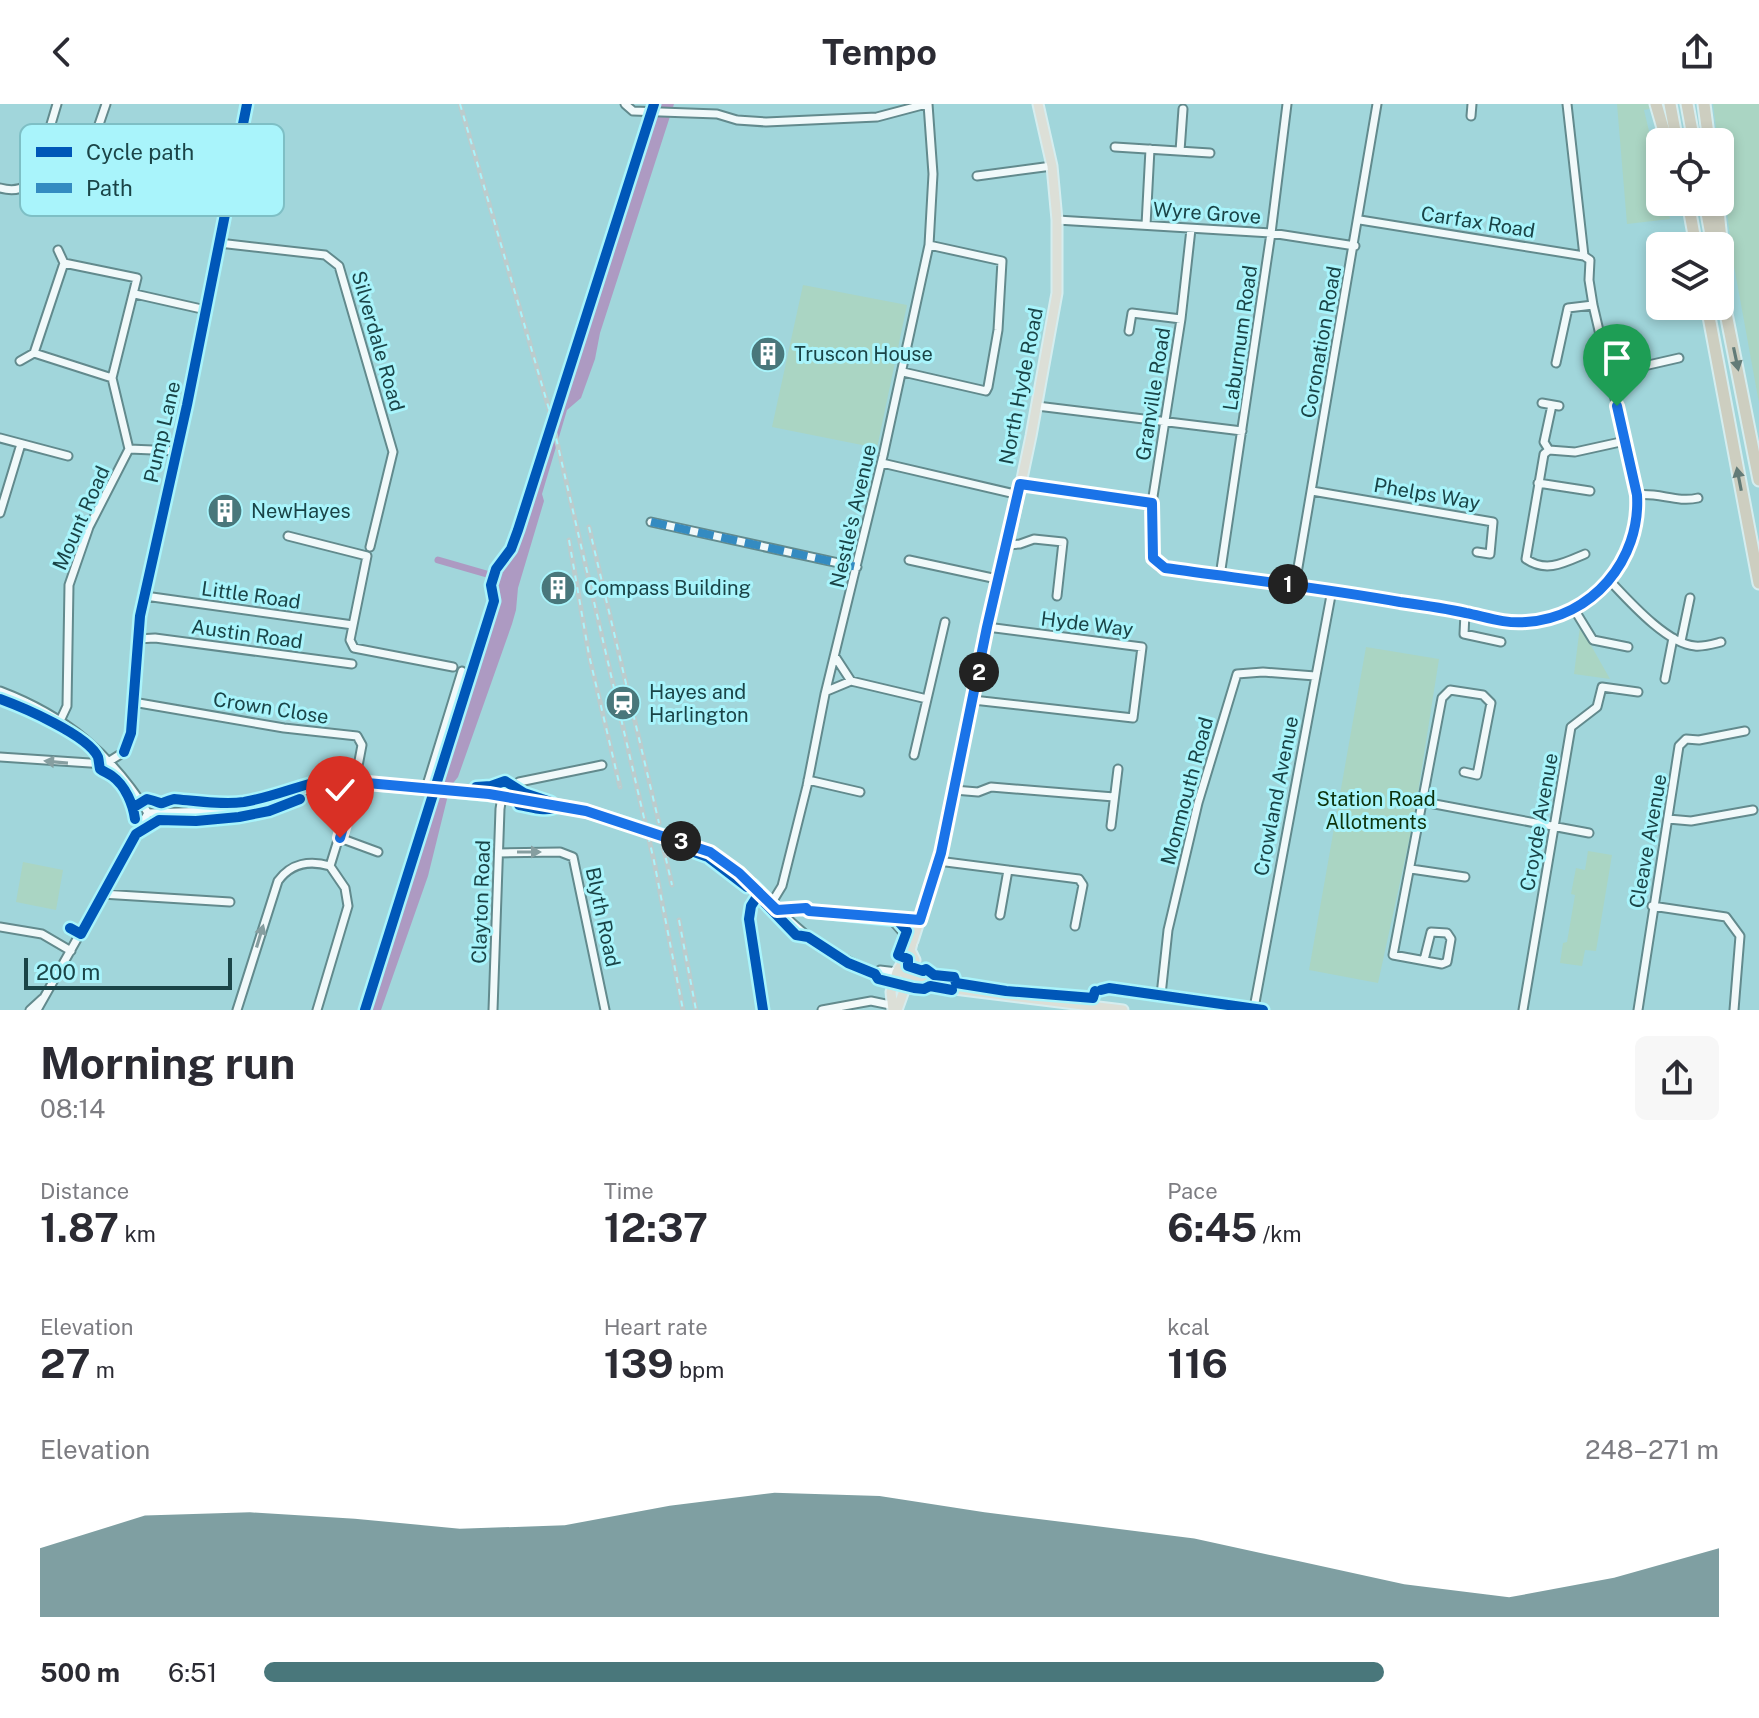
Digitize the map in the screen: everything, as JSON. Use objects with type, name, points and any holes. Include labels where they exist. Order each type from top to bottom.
[{"type":"highway","points":[[1656,104],[1663,128]]},
{"type":"highway","points":[[1670,104],[1674,128]]},
{"type":"highway","points":[[1687,104],[1691,128]]},
{"type":"highway","points":[[1704,104],[1707,128]]},
{"type":"highway","points":[[1710,320],[1759,583]]},
{"type":"highway","points":[[1727,320],[1759,480]]},
{"type":"main road","name":"North Hyde Road","points":[[895,1008],[897,972],[911,947],[938,861],[997,579],[1020,490],[1057,293],[1057,220],[1052,166],[1041,105]]},
{"type":"main road","name":"North Hyde Road","points":[[895,1008],[906,987],[915,958],[911,947]]},
{"type":"main road","points":[[897,972],[923,980],[930,986],[1120,1010]]},
{"type":"main road","points":[[894,983],[924,989],[930,986]]},
{"type":"street","points":[[51,124],[57,104]]},
{"type":"street","points":[[99,124],[106,104]]},
{"type":"street","name":"Pump Lane","points":[[243,124],[247,104]]},
{"type":"street","points":[[625,104],[633,111],[766,122],[877,117],[927,104]]},
{"type":"street","name":"Nestle's Avenue","points":[[771,904],[782,886],[808,780],[903,372],[929,245],[933,174],[927,104]]},
{"type":"street","name":"Laburnum Road","points":[[1220,576],[1287,104]]},
{"type":"street","name":"Coronation Road","points":[[1295,585],[1360,220],[1377,104]]},
{"type":"street","points":[[1471,116],[1472,104]]},
{"type":"street","points":[[1220,576],[1332,590],[1504,621],[1529,622],[1574,609],[1610,581],[1632,544],[1638,509],[1637,495],[1593,305],[1567,104]]},
{"type":"street","points":[[1180,151],[1183,109]]},
{"type":"street","points":[[921,129],[930,129]]},
{"type":"street","points":[[1115,147],[1210,153]]},
{"type":"street","points":[[1146,225],[1150,149]]},
{"type":"street","points":[[977,176],[1052,166]]},
{"type":"street","points":[[0,188],[20,189]]},
{"type":"street","name":"Pump Lane","points":[[112,762],[124,752],[130,740],[137,639],[224,216]]},
{"type":"street","name":"Wyre Grove","points":[[1057,220],[1271,233],[1355,246]]},
{"type":"street","name":"Carfax Road","points":[[1360,220],[1587,258]]},
{"type":"street","name":"Granville Road","points":[[1191,229],[1181,319],[1152,503],[1153,558],[1165,568],[1220,576]]},
{"type":"street","name":"Silverdale Road","points":[[219,243],[325,255],[339,266],[393,452],[370,547]]},
{"type":"street","points":[[903,372],[986,391],[988,387],[998,330],[1002,261],[929,245]]},
{"type":"street","points":[[20,361],[34,353],[64,263],[58,250]]},
{"type":"street","points":[[34,353],[112,378],[137,278],[64,263]]},
{"type":"street","points":[[135,294],[206,310]]},
{"type":"street","points":[[1129,331],[1133,303]]},
{"type":"street","points":[[1556,363],[1568,308],[1593,305]]},
{"type":"street","points":[[1132,313],[1181,319]]},
{"type":"street","points":[[1609,374],[1679,358]]},
{"type":"street","name":"Mount Road","points":[[60,721],[67,706],[69,585],[89,527],[129,449],[112,378]]},
{"type":"street","points":[[1542,403],[1556,406],[1544,442],[1549,450]]},
{"type":"street","points":[[1037,406],[1242,431]]},
{"type":"street","points":[[0,438],[68,456]]},
{"type":"street","points":[[1585,554],[1546,567],[1526,559],[1544,454],[1549,450],[1575,452],[1625,441]]},
{"type":"street","points":[[0,513],[21,444]]},
{"type":"street","points":[[129,449],[177,451]]},
{"type":"street","points":[[882,463],[1020,490],[1152,503]]},
{"type":"street","points":[[1538,483],[1590,491]]},
{"type":"street","name":"Phelps Way","points":[[1312,491],[1493,522],[1490,554],[1477,552]]},
{"type":"street","points":[[1637,495],[1651,493],[1684,501],[1698,498]]},
{"type":"street","points":[[651,522],[857,567]]},
{"type":"street","points":[[288,536],[368,557],[350,640],[354,648],[453,667]]},
{"type":"street","points":[[1008,545],[1034,539],[1063,542],[1057,596]]},
{"type":"street","points":[[909,560],[997,579]]},
{"type":"street","points":[[1610,581],[1635,607],[1677,640],[1694,646],[1721,642]]},
{"type":"street","name":"Crowland Avenue","points":[[1258,1009],[1332,590]]},
{"type":"street","name":"Little Road","points":[[145,596],[353,625]]},
{"type":"street","points":[[1665,679],[1690,598]]},
{"type":"street","points":[[1574,609],[1593,640],[1628,647]]},
{"type":"street","points":[[1465,613],[1464,634],[1501,642]]},
{"type":"street","points":[[914,755],[945,622]]},
{"type":"street","name":"Hyde Way","points":[[973,700],[1133,718],[1142,647],[987,627]]},
{"type":"street","name":"Austin Road","points":[[137,639],[155,638],[352,664]]},
{"type":"street","points":[[836,658],[851,681]]},
{"type":"street","points":[[430,789],[462,671]]},
{"type":"street","name":"Monmouth Road","points":[[1161,995],[1168,930],[1198,803],[1237,674],[1263,672],[1315,676]]},
{"type":"street","points":[[827,691],[851,681],[927,699]]},
{"type":"street","name":"Croyde Avenue","points":[[1523,1010],[1571,727],[1597,707],[1602,687],[1638,692]]},
{"type":"street","points":[[1424,960],[1431,932],[1447,933],[1451,939],[1447,962],[1442,964],[1393,955],[1442,698],[1450,690],[1483,695],[1491,703],[1477,775],[1464,772]]},
{"type":"street","points":[[0,691],[60,721],[86,739],[112,762],[148,813]]},
{"type":"street","name":"Crown Close","points":[[133,702],[357,736],[362,745],[356,782]]},
{"type":"street","name":"Cleave Avenue","points":[[1638,1010],[1652,906],[1682,742],[1745,731]]},
{"type":"street","points":[[0,757],[80,764],[112,762]]},
{"type":"street","points":[[502,796],[512,785],[602,765]]},
{"type":"street","points":[[1111,826],[1118,769]]},
{"type":"street","points":[[808,780],[860,792]]},
{"type":"street","points":[[527,781],[521,792],[527,800]]},
{"type":"street","points":[[330,866],[356,782]]},
{"type":"street","points":[[148,813],[241,810],[324,785],[356,782],[502,796],[591,813],[710,852],[731,866],[808,937],[848,963],[875,974],[878,979],[894,983]]},
{"type":"street","points":[[954,790],[978,792],[991,787],[1114,797]]},
{"type":"street","name":"Clayton Road","points":[[493,1010],[502,796]]},
{"type":"street","points":[[1424,802],[1589,833]]},
{"type":"street","points":[[1668,819],[1691,821],[1753,810]]},
{"type":"street","points":[[37,1010],[148,813]]},
{"type":"street","points":[[340,838],[378,852]]},
{"type":"street","name":"Blyth Road","points":[[499,853],[560,852],[573,857],[605,1010]]},
{"type":"street","points":[[938,861],[1082,881],[1075,926]]},
{"type":"street","points":[[237,1010],[278,881],[285,872],[301,864],[316,863],[330,866],[345,888],[348,906],[317,1010]]},
{"type":"street","points":[[1411,869],[1465,877]]},
{"type":"street","points":[[1000,915],[1008,870]]},
{"type":"street","points":[[760,892],[751,906],[749,919],[763,1010]]},
{"type":"street","points":[[102,894],[230,902]]},
{"type":"street","points":[[1652,906],[1726,917],[1740,936],[1734,1010]]},
{"type":"street","points":[[809,911],[920,920]]},
{"type":"street","points":[[892,920],[911,947]]},
{"type":"street","points":[[0,927],[42,934],[71,951]]},
{"type":"street","points":[[875,974],[880,970],[897,972]]},
{"type":"street","points":[[1101,990],[1258,1009]]},
{"type":"street","points":[[1120,1010],[1128,991]]},
{"type":"street","points":[[30,1010],[44,998]]},
{"type":"street","points":[[822,1010],[871,1001],[895,1008]]},
{"type":"green space","points":[[1617,104],[1669,104],[1644,110],[1648,128],[1646,216],[1669,216],[1670,219],[1627,224]]},
{"type":"green space","points":[[1713,104],[1759,104],[1759,403],[1734,266],[1734,232],[1730,232],[1727,216],[1734,216],[1734,128],[1716,128]]},
{"type":"green space","points":[[803,285],[907,305],[877,448],[772,427]]},
{"type":"green space","points":[[1580,626],[1610,679],[1574,674]]},
{"type":"green space","name":"Station Road Allotments","points":[[1366,647],[1439,659],[1414,818],[1378,983],[1309,970]]},
{"type":"green space","points":[[1588,851],[1612,855],[1596,951],[1585,950],[1582,966],[1560,963],[1575,895],[1571,894],[1576,868],[1585,870]]},
{"type":"green space","points":[[23,862],[63,870],[56,910],[16,902]]},
{"type":"shaded area","points":[[656,104],[674,104],[600,333],[595,359],[581,398],[567,410],[542,494],[544,501],[518,588],[512,624],[458,777],[450,787],[428,876],[381,1010],[368,1010],[498,597],[499,591],[494,584],[498,571],[506,566],[514,547]]},
{"type":"waterway","points":[[438,560],[504,579]]},
{"type":"railway","points":[[460,104],[551,416],[654,861],[683,1010]]},
{"type":"railway","points":[[589,527],[659,823]]},
{"type":"railway","points":[[569,540],[589,655],[620,787]]},
{"type":"railway","points":[[663,846],[672,885]]},
{"type":"railway","points":[[679,920],[696,1010]]},
{"type":"marked path","points":[[651,522],[857,567]]},
{"type":"cycle path","points":[[243,124],[247,104]]},
{"type":"cycle path","points":[[365,1010],[494,601],[491,585],[496,569],[511,549],[518,530],[654,104]]},
{"type":"cycle path","points":[[124,752],[131,733],[140,616],[225,216]]},
{"type":"cycle path","points":[[0,699],[54,723],[82,740],[98,757],[100,769],[117,780],[125,790],[135,819]]},
{"type":"cycle path","points":[[134,807],[147,799],[161,803],[174,799],[244,802],[322,780],[349,776],[356,782],[516,798],[519,805],[539,809],[558,806]]},
{"type":"cycle path","points":[[476,787],[505,781],[553,805],[586,811],[671,838]]},
{"type":"cycle path","points":[[136,834],[159,820],[239,817],[269,811],[300,799]]},
{"type":"cycle path","points":[[70,928],[81,934],[136,834]]},
{"type":"cycle path","points":[[671,838],[672,844],[708,857],[747,887],[753,885],[777,910],[806,908],[809,911],[897,920],[907,931],[898,955],[908,959],[908,966],[923,971],[926,969],[934,975],[954,977],[956,983],[1006,991],[1093,998],[1095,991]]},
{"type":"cycle path","points":[[760,892],[751,906],[749,919],[763,1010]]},
{"type":"cycle path","points":[[765,903],[796,935],[808,937],[848,963],[875,974],[878,979],[914,988],[930,986],[952,990]]},
{"type":"cycle path","points":[[1101,990],[1109,988],[1263,1010]]},
{"type":"place","name":"Truscon House","points":[[768,354]]},
{"type":"place","name":"NewHayes","points":[[225,511]]},
{"type":"place","name":"Compass Building","points":[[558,588]]},
{"type":"place","name":"Hayes and Harlington","points":[[623,703]]},
{"type":"route","points":[[340,838],[356,782],[489,794],[586,811],[698,847],[723,859],[777,910],[806,908],[809,911],[892,920],[920,920],[941,853],[997,579],[1008,545],[1020,484],[1152,503],[1153,558],[1160,567],[1332,590],[1496,620],[1529,622],[1574,609],[1589,600],[1610,581],[1632,544],[1638,509],[1637,495],[1617,406]]}]
